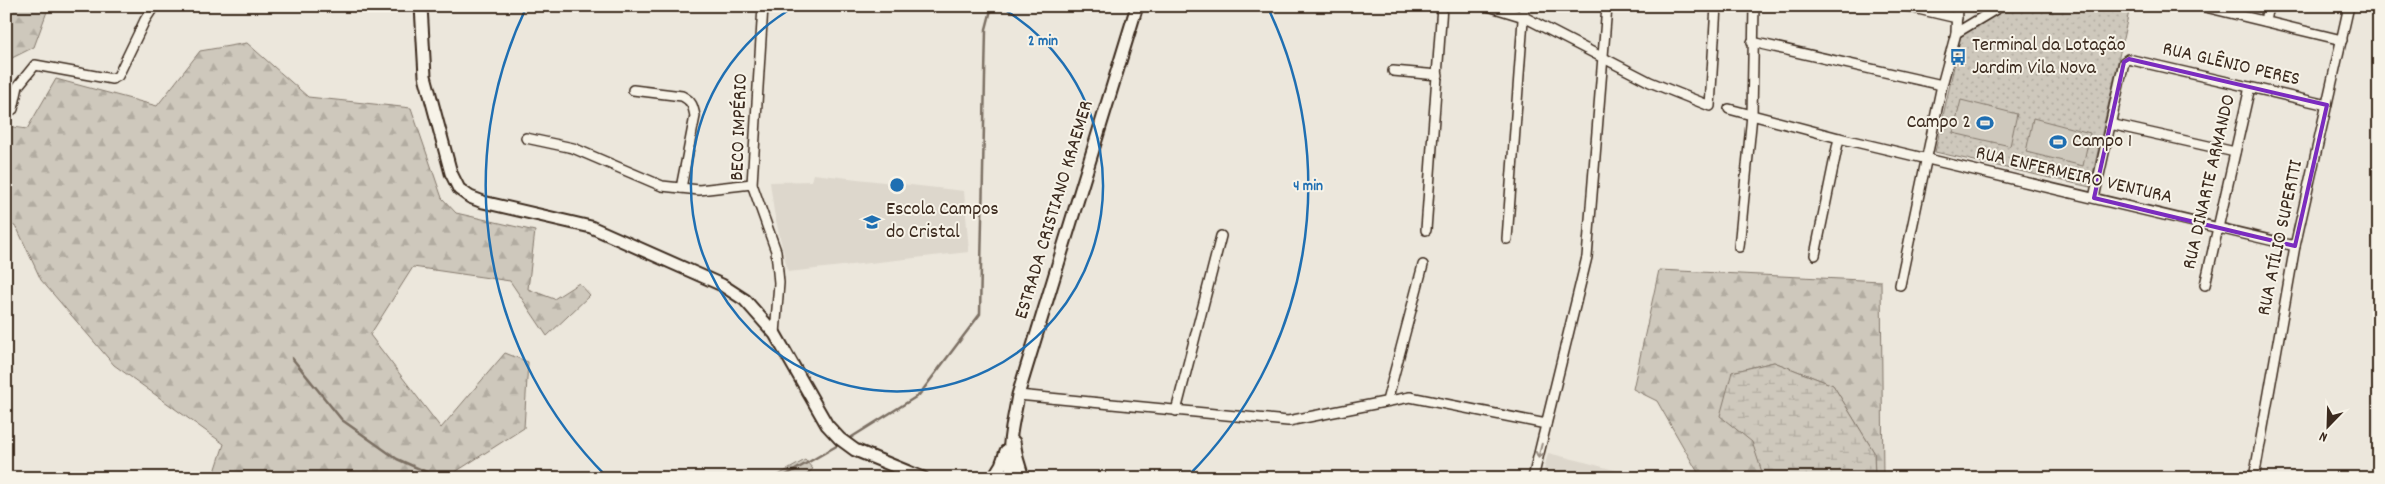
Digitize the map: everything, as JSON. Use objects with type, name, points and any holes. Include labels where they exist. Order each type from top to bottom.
[{"type":"main road","points":[[421,6],[420,22],[425,76],[451,173],[460,189],[470,197],[483,202],[591,227],[657,254],[722,285],[745,300],[775,334],[827,425],[840,439],[855,450],[924,478]]},
{"type":"main road","name":"ESTRADA CRISTIANO KRAEMER","points":[[1018,477],[1008,445],[1018,395],[1137,6]]},
{"type":"main road","name":"ESTRADA CRISTIANO KRAEMER","points":[[1013,425],[1018,477]]},
{"type":"main road","points":[[993,478],[1001,465],[1008,445]]},
{"type":"street","points":[[6,113],[13,109],[21,81],[35,65],[112,79],[118,76],[145,20],[154,6]]},
{"type":"street","name":"BECO IMPÉRIO","points":[[763,6],[752,184],[776,251],[779,284],[775,334]]},
{"type":"street","points":[[1426,230],[1442,6]]},
{"type":"street","points":[[1488,6],[1524,17],[1650,82],[1710,106],[1716,6]]},
{"type":"street","points":[[1507,239],[1524,6]]},
{"type":"street","points":[[1533,478],[1587,257],[1607,6]]},
{"type":"street","points":[[1739,247],[1752,115],[1754,6]]},
{"type":"street","points":[[1905,6],[1956,18]]},
{"type":"street","points":[[1900,285],[1942,85],[1956,33],[1957,6]]},
{"type":"street","points":[[1956,33],[2001,6]]},
{"type":"street","points":[[2201,6],[2342,40]]},
{"type":"street","points":[[2265,21],[2268,6]]},
{"type":"street","name":"RUA ATÍLIO SUPERTTI","points":[[2254,478],[2295,246],[2350,6]]},
{"type":"street","points":[[1752,42],[1942,85]]},
{"type":"street","name":"RUA GLÊNIO PERES","points":[[2110,124],[2126,60],[2327,105]]},
{"type":"street","points":[[1393,71],[1438,75]]},
{"type":"street","name":"RUA DINARTE ARMANDO","points":[[2205,285],[2250,87]]},
{"type":"street","points":[[632,90],[682,96],[693,104],[695,116],[681,188]]},
{"type":"street","name":"RUA ENFERMEIRO VENTURA","points":[[1729,109],[1839,138],[2295,246]]},
{"type":"street","points":[[2094,198],[2110,124],[2235,152]]},
{"type":"street","points":[[526,138],[573,148],[662,186],[699,190],[752,184]]},
{"type":"street","points":[[1815,255],[1839,138]]},
{"type":"street","points":[[1176,411],[1221,236]]},
{"type":"street","points":[[1386,402],[1423,265]]},
{"type":"street","points":[[1018,395],[1288,421],[1410,397],[1546,424]]},
{"type":"highlighted area","points":[[2129,59],[2327,105],[2295,246],[2094,198],[2124,62]]},
{"type":"shaded area","name":"Escola Campos do Cristal","points":[[813,174],[964,191],[969,252],[788,272],[774,212],[770,182],[811,181]]},
{"type":"shaded area","points":[[1548,453],[1577,460],[1644,478],[1542,478]]},
{"type":"green space","points":[[6,6],[49,6],[34,47],[6,61]]},
{"type":"green space","points":[[2009,6],[2130,7],[2090,187],[1935,152],[1961,35]]},
{"type":"green space","points":[[247,43],[308,97],[411,108],[442,198],[456,213],[535,231],[528,289],[554,299],[579,283],[590,295],[547,336],[510,281],[413,267],[370,335],[441,428],[505,353],[528,362],[524,428],[446,478],[213,478],[224,444],[114,365],[41,280],[17,228],[6,220],[6,126],[27,129],[56,79],[157,106],[200,51]]},
{"type":"green space","name":"Campo 2","points":[[1961,100],[2017,114],[2010,146],[1953,133]]},
{"type":"green space","name":"Campo 1","points":[[2033,118],[2090,133],[2083,166],[2026,152]]},
{"type":"green space","points":[[1659,270],[1881,281],[1883,478],[1875,478],[1874,452],[1833,385],[1774,362],[1732,372],[1764,478],[1701,478],[1657,401],[1633,389]]},
{"type":"green space","points":[[1774,362],[1833,385],[1874,452],[1875,478],[1764,478],[1752,442],[1720,416],[1732,372]]},
{"type":"green space","points":[[805,460],[813,469],[802,478],[773,478]]},
{"type":"waterway","points":[[847,440],[919,395],[980,314],[986,29],[992,6]]},
{"type":"waterway","points":[[292,358],[342,420],[397,459],[440,478]]},
{"type":"waterway","points":[[781,478],[840,444]]},
{"type":"place","name":"Terminal da Lotação Jardim Vila Nova","points":[[1958,57]]},
{"type":"place","name":"Campo 2","points":[[1985,123]]},
{"type":"place","name":"Campo 1","points":[[2058,142]]},
{"type":"place","name":"Escola Campos do Cristal","points":[[872,222]]}]
